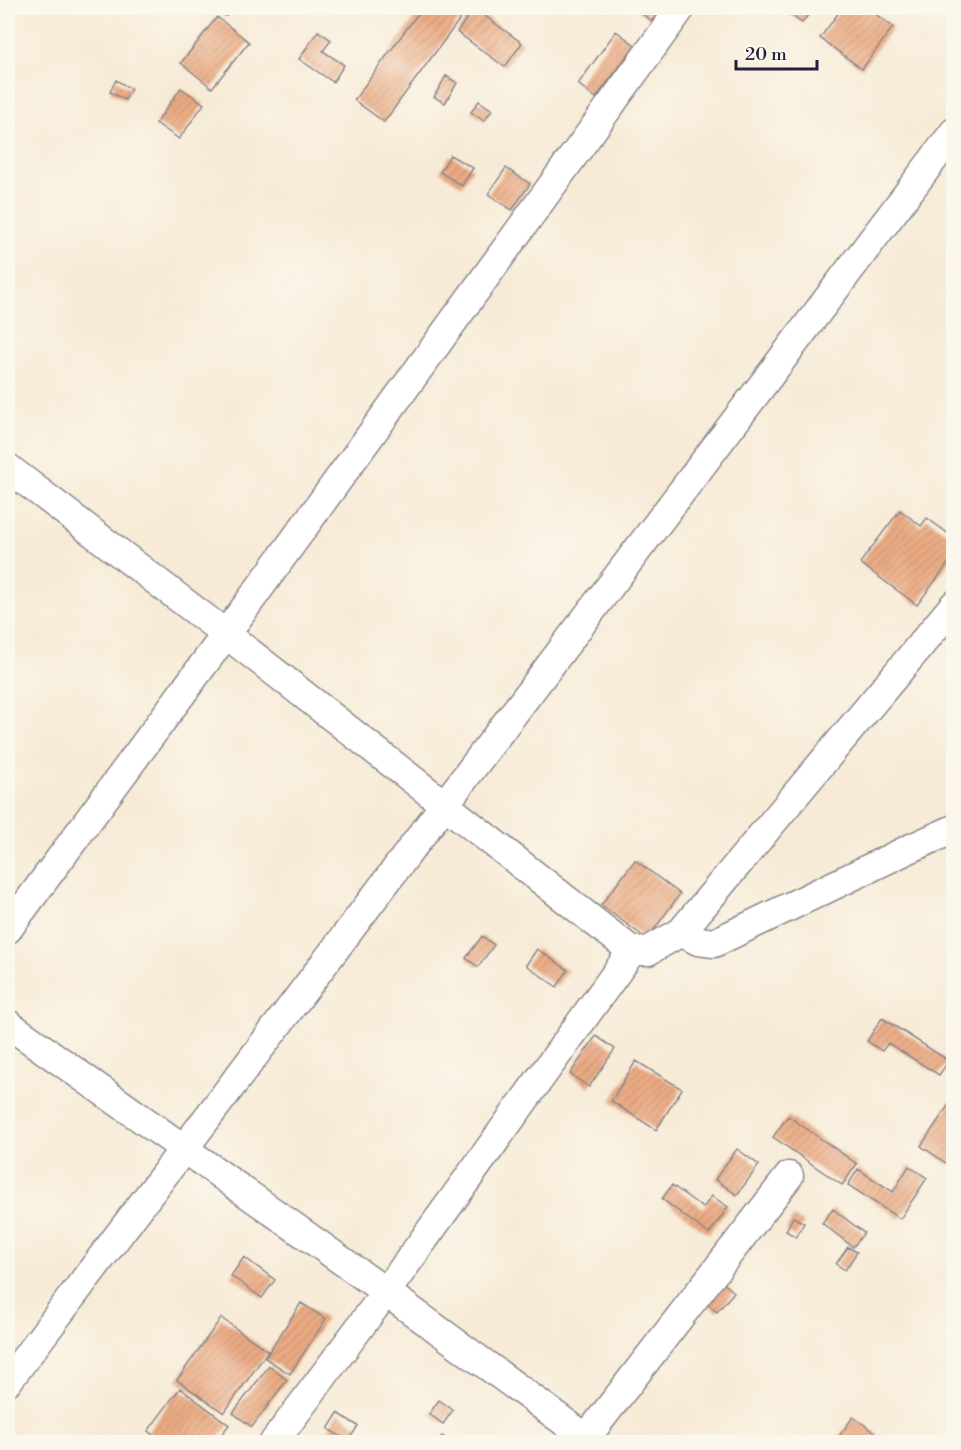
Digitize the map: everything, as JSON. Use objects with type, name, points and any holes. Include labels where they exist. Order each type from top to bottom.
[{"type":"street","points":[[8,929],[226,634],[681,8]]},
{"type":"street","points":[[8,1381],[954,132]]},
{"type":"street","points":[[8,468],[226,634],[632,951],[648,951],[681,932],[954,606]]},
{"type":"street","points":[[681,932],[698,941],[714,943],[954,829]]},
{"type":"street","points":[[274,1443],[632,951]]},
{"type":"street","points":[[8,1024],[386,1292],[587,1441],[789,1176]]},
{"type":"building","points":[[212,8],[231,8],[226,16]]},
{"type":"building","points":[[422,8],[468,8],[384,122],[354,100]]},
{"type":"building","points":[[474,8],[522,43],[505,67],[457,32]]},
{"type":"building","points":[[640,8],[662,8],[652,21],[638,11]]},
{"type":"building","points":[[781,8],[813,8],[802,23]]},
{"type":"building","points":[[842,8],[867,8],[893,27],[862,69],[820,38]]},
{"type":"building","points":[[217,17],[249,42],[212,88],[181,63]]},
{"type":"building","points":[[318,31],[331,40],[323,51],[344,65],[333,82],[299,59]]},
{"type":"building","points":[[616,31],[635,45],[596,98],[578,84]]},
{"type":"building","points":[[446,76],[457,83],[445,103],[434,97]]},
{"type":"building","points":[[116,80],[131,89],[125,100],[110,92]]},
{"type":"building","points":[[181,88],[204,104],[179,139],[156,123]]},
{"type":"building","points":[[479,101],[492,110],[484,121],[471,112]]},
{"type":"building","points":[[450,155],[473,168],[462,186],[440,172]]},
{"type":"building","points":[[506,168],[530,184],[512,210],[488,194]]},
{"type":"building","points":[[900,510],[921,526],[927,518],[954,538],[954,556],[917,605],[860,563]]},
{"type":"building","points":[[635,860],[680,894],[647,939],[601,905]]},
{"type":"building","points":[[482,936],[494,945],[478,967],[466,958]]},
{"type":"building","points":[[537,949],[568,970],[557,987],[526,965]]},
{"type":"building","points":[[882,1018],[949,1061],[939,1075],[888,1043],[882,1051],[867,1041]]},
{"type":"building","points":[[596,1036],[615,1049],[589,1087],[570,1074]]},
{"type":"building","points":[[636,1061],[682,1089],[656,1130],[611,1101]]},
{"type":"building","points":[[954,1097],[954,1158],[949,1165],[921,1146]]},
{"type":"building","points":[[788,1116],[857,1164],[842,1185],[773,1137]]},
{"type":"building","points":[[737,1149],[759,1165],[737,1195],[715,1179]]},
{"type":"building","points":[[909,1166],[927,1178],[900,1219],[848,1185],[858,1169],[893,1192]]},
{"type":"building","points":[[672,1185],[703,1208],[712,1196],[728,1207],[709,1234],[662,1199]]},
{"type":"building","points":[[833,1209],[864,1233],[853,1247],[822,1223]]},
{"type":"building","points":[[793,1217],[804,1223],[796,1237],[786,1231]]},
{"type":"building","points":[[848,1247],[857,1252],[845,1270],[836,1264]]},
{"type":"building","points":[[244,1257],[275,1280],[262,1298],[231,1276]]},
{"type":"building","points":[[721,1281],[734,1292],[717,1312],[704,1301]]},
{"type":"building","points":[[301,1303],[326,1319],[290,1374],[265,1358]]},
{"type":"building","points":[[221,1318],[268,1351],[224,1413],[177,1380]]},
{"type":"building","points":[[269,1366],[287,1380],[252,1427],[233,1413]]},
{"type":"building","points":[[180,1388],[229,1425],[215,1442],[162,1442],[148,1431]]},
{"type":"building","points":[[439,1400],[453,1410],[443,1424],[429,1414]]},
{"type":"building","points":[[338,1413],[358,1426],[348,1441],[328,1429]]},
{"type":"building","points":[[853,1417],[876,1433],[870,1442],[835,1442]]},
{"type":"building","points":[[442,1436],[451,1442],[437,1442]]}]
